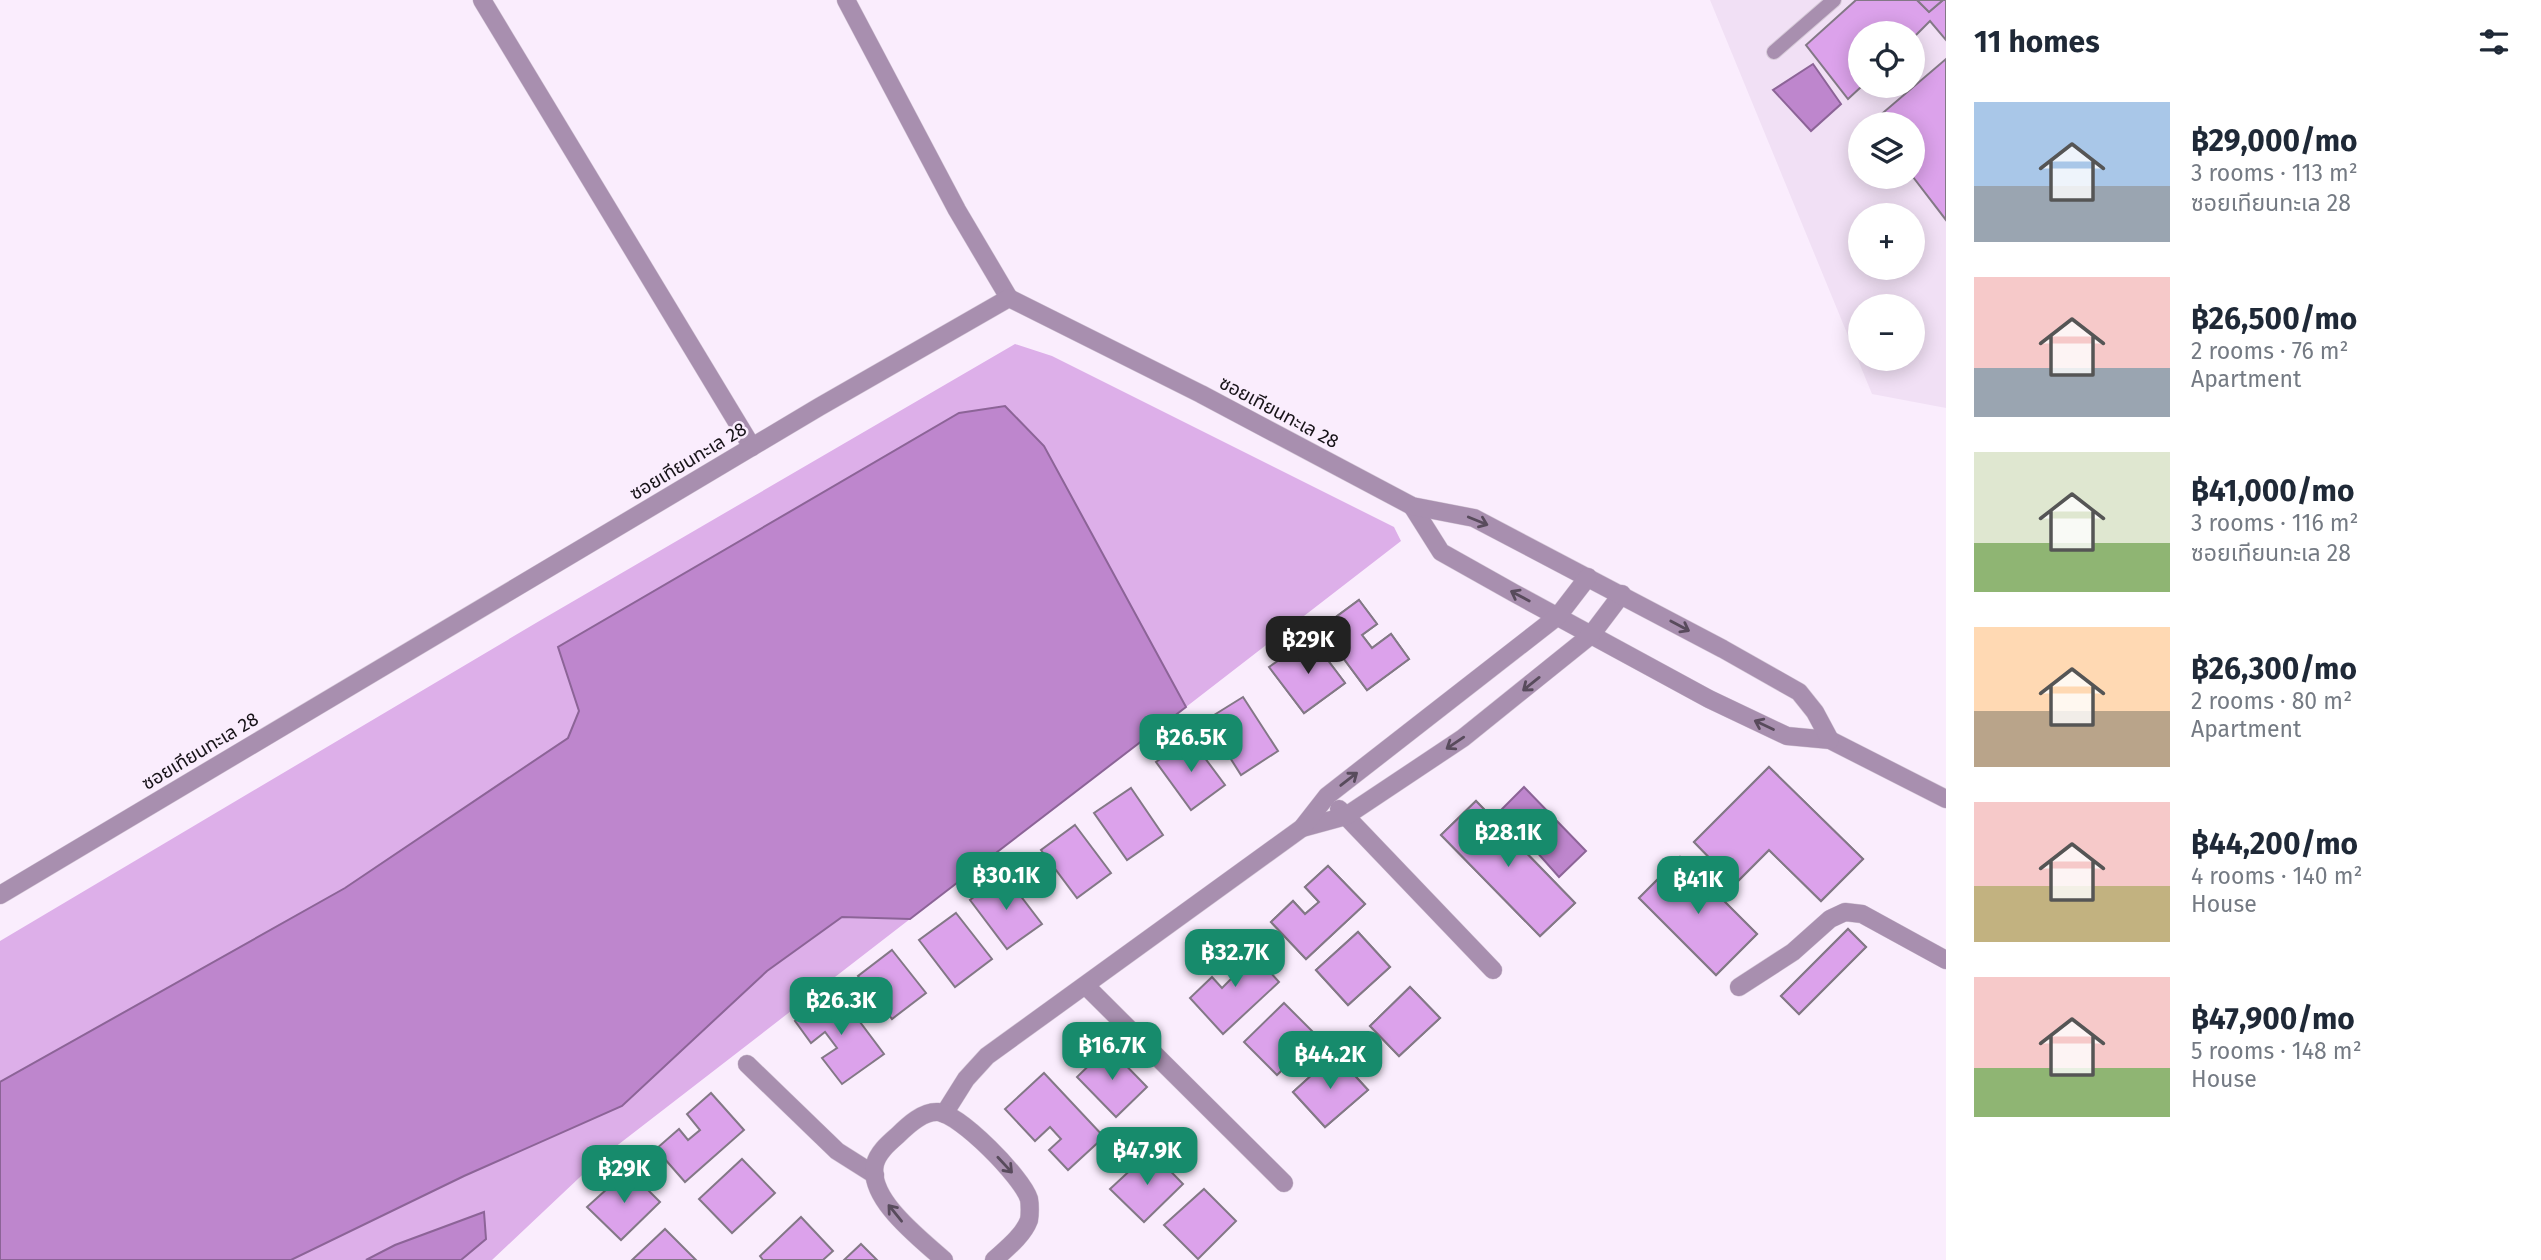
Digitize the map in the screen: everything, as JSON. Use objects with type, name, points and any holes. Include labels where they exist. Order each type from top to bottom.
[{"type":"street","points":[[482,0],[752,447]]},
{"type":"street","points":[[846,0],[957,210],[1009,298]]},
{"type":"street","name":"ซอยเทียนทะเล 28","points":[[0,895],[752,447],[1009,298],[1201,394],[1412,506],[1474,518],[1622,594],[1799,692],[1815,712],[1830,740]]},
{"type":"street","name":"ซอยเทียนทะเล 28","points":[[1412,506],[1441,552],[1591,635],[1709,699],[1787,736],[1830,740],[1946,799]]},
{"type":"street","points":[[944,1114],[966,1079],[987,1056],[1302,828],[1327,796],[1558,616],[1588,577]]},
{"type":"street","points":[[1302,828],[1346,816],[1463,738],[1591,635],[1622,594]]},
{"type":"street","points":[[1327,796],[1493,970]]},
{"type":"street","points":[[1738,987],[1793,952],[1830,919],[1845,912],[1862,914],[1873,919],[1946,960]]},
{"type":"street","points":[[1086,986],[1284,1183]]},
{"type":"street","points":[[747,1064],[837,1151],[875,1175]]},
{"type":"street","points":[[944,1260],[894,1214],[875,1183],[875,1164],[883,1149],[922,1115],[937,1112],[953,1116],[1010,1168],[1029,1200],[1030,1219],[1021,1233],[994,1260]]},
{"type":"lane","points":[[1774,52],[1834,0]]},
{"type":"shaded area","points":[[1710,0],[1946,0],[1946,408],[1872,394],[1863,371],[1925,371],[1925,294],[1848,294],[1848,336]]},
{"type":"shaded area","points":[[1813,64],[1841,104],[1811,131],[1773,90]]},
{"type":"shaded area","points":[[1015,344],[1052,356],[1394,527],[1401,541],[1186,707],[1044,446],[579,711],[568,738],[345,888],[0,1082],[0,941],[541,620]]},
{"type":"shaded area","points":[[1005,406],[1044,446],[1186,707],[910,919],[842,917],[767,971],[622,1106],[464,1176],[291,1260],[0,1260],[0,1082],[345,888],[568,738],[579,711],[558,647],[959,413]]},
{"type":"shaded area","points":[[1524,787],[1586,851],[1559,877],[1500,811]]},
{"type":"shaded area","points":[[842,917],[910,919],[597,1161],[492,1260],[461,1260],[486,1239],[395,1245],[366,1260],[291,1260],[464,1176],[622,1106],[767,971]]},
{"type":"shaded area","points":[[484,1212],[486,1239],[461,1260],[366,1260],[395,1245]]},
{"type":"building","points":[[1856,0],[1917,0],[1929,12],[1946,0],[1946,40],[1930,21],[1925,26],[1925,21],[1848,21],[1848,99],[1806,45]]},
{"type":"building","points":[[1917,0],[1943,0],[1929,12]]},
{"type":"building","points":[[1946,59],[1946,220],[1922,189],[1925,189],[1925,112],[1884,112],[1900,98],[1925,98],[1925,77]]},
{"type":"building","points":[[1359,600],[1377,624],[1362,635],[1372,648],[1391,634],[1409,659],[1367,690],[1321,628]]},
{"type":"building","points":[[1359,600],[1377,624],[1362,635],[1372,648],[1391,634],[1409,659],[1367,690],[1321,628]]},
{"type":"building","points":[[1311,638],[1345,683],[1304,713],[1270,668]]},
{"type":"building","points":[[1311,638],[1345,683],[1304,713],[1269,667]]},
{"type":"building","points":[[1243,697],[1278,751],[1241,775],[1206,720]]},
{"type":"building","points":[[1190,738],[1225,785],[1191,810],[1156,762]]},
{"type":"building","points":[[1769,767],[1863,859],[1821,901],[1769,850],[1735,884],[1694,842]]},
{"type":"building","points":[[1769,767],[1863,859],[1821,901],[1769,850],[1735,884],[1694,842]]},
{"type":"building","points":[[1131,788],[1163,835],[1127,860],[1094,813]]},
{"type":"building","points":[[1476,801],[1575,903],[1540,936],[1441,835]]},
{"type":"building","points":[[1476,801],[1575,903],[1540,936],[1441,835]]},
{"type":"building","points":[[1075,825],[1111,873],[1077,898],[1041,850]]},
{"type":"building","points":[[1680,857],[1757,934],[1716,975],[1639,898]]},
{"type":"building","points":[[1680,857],[1757,934],[1716,975],[1639,898]]},
{"type":"building","points":[[1328,866],[1365,904],[1306,959],[1271,922],[1293,901],[1305,914],[1319,902],[1305,887]]},
{"type":"building","points":[[1328,866],[1365,904],[1306,959],[1271,922],[1293,901],[1305,914],[1319,902],[1305,887]]},
{"type":"building","points":[[1004,874],[1042,924],[1007,949],[970,900]]},
{"type":"building","points":[[956,913],[992,959],[955,987],[919,940]]},
{"type":"building","points":[[1848,929],[1866,947],[1799,1014],[1781,996]]},
{"type":"building","points":[[1848,929],[1866,947],[1799,1014],[1781,996]]},
{"type":"building","points":[[1358,932],[1390,967],[1348,1005],[1316,970]]},
{"type":"building","points":[[1358,932],[1390,967],[1348,1005],[1316,970]]},
{"type":"building","points":[[1242,941],[1279,982],[1223,1034],[1190,998],[1212,977],[1222,988],[1233,977],[1219,962]]},
{"type":"building","points":[[892,950],[926,993],[892,1019],[858,976]]},
{"type":"building","points":[[1410,987],[1440,1018],[1399,1056],[1370,1026]]},
{"type":"building","points":[[1410,987],[1440,1018],[1399,1056],[1370,1026]]},
{"type":"building","points":[[836,990],[884,1054],[842,1084],[822,1058],[837,1048],[825,1032],[811,1043],[795,1021]]},
{"type":"building","points":[[1284,1003],[1317,1036],[1277,1075],[1244,1042]]},
{"type":"building","points":[[1108,1047],[1147,1087],[1116,1117],[1077,1077]]},
{"type":"building","points":[[1335,1054],[1368,1090],[1325,1127],[1293,1092]]},
{"type":"building","points":[[1335,1054],[1368,1090],[1325,1127],[1293,1092]]},
{"type":"building","points":[[1044,1073],[1104,1137],[1068,1170],[1049,1150],[1061,1139],[1050,1127],[1035,1141],[1005,1109]]},
{"type":"building","points":[[711,1093],[744,1130],[685,1182],[656,1149],[679,1129],[688,1140],[700,1130],[687,1114]]},
{"type":"building","points":[[1151,1151],[1183,1184],[1144,1222],[1110,1189]]},
{"type":"building","points":[[742,1159],[775,1193],[732,1233],[699,1199]]},
{"type":"building","points":[[628,1170],[660,1202],[621,1240],[587,1207]]},
{"type":"building","points":[[1204,1189],[1236,1221],[1198,1259],[1164,1225]]},
{"type":"building","points":[[801,1217],[833,1251],[823,1260],[763,1260],[760,1256]]},
{"type":"building","points":[[665,1229],[696,1260],[632,1260]]},
{"type":"building","points":[[861,1244],[877,1260],[844,1260]]}]
